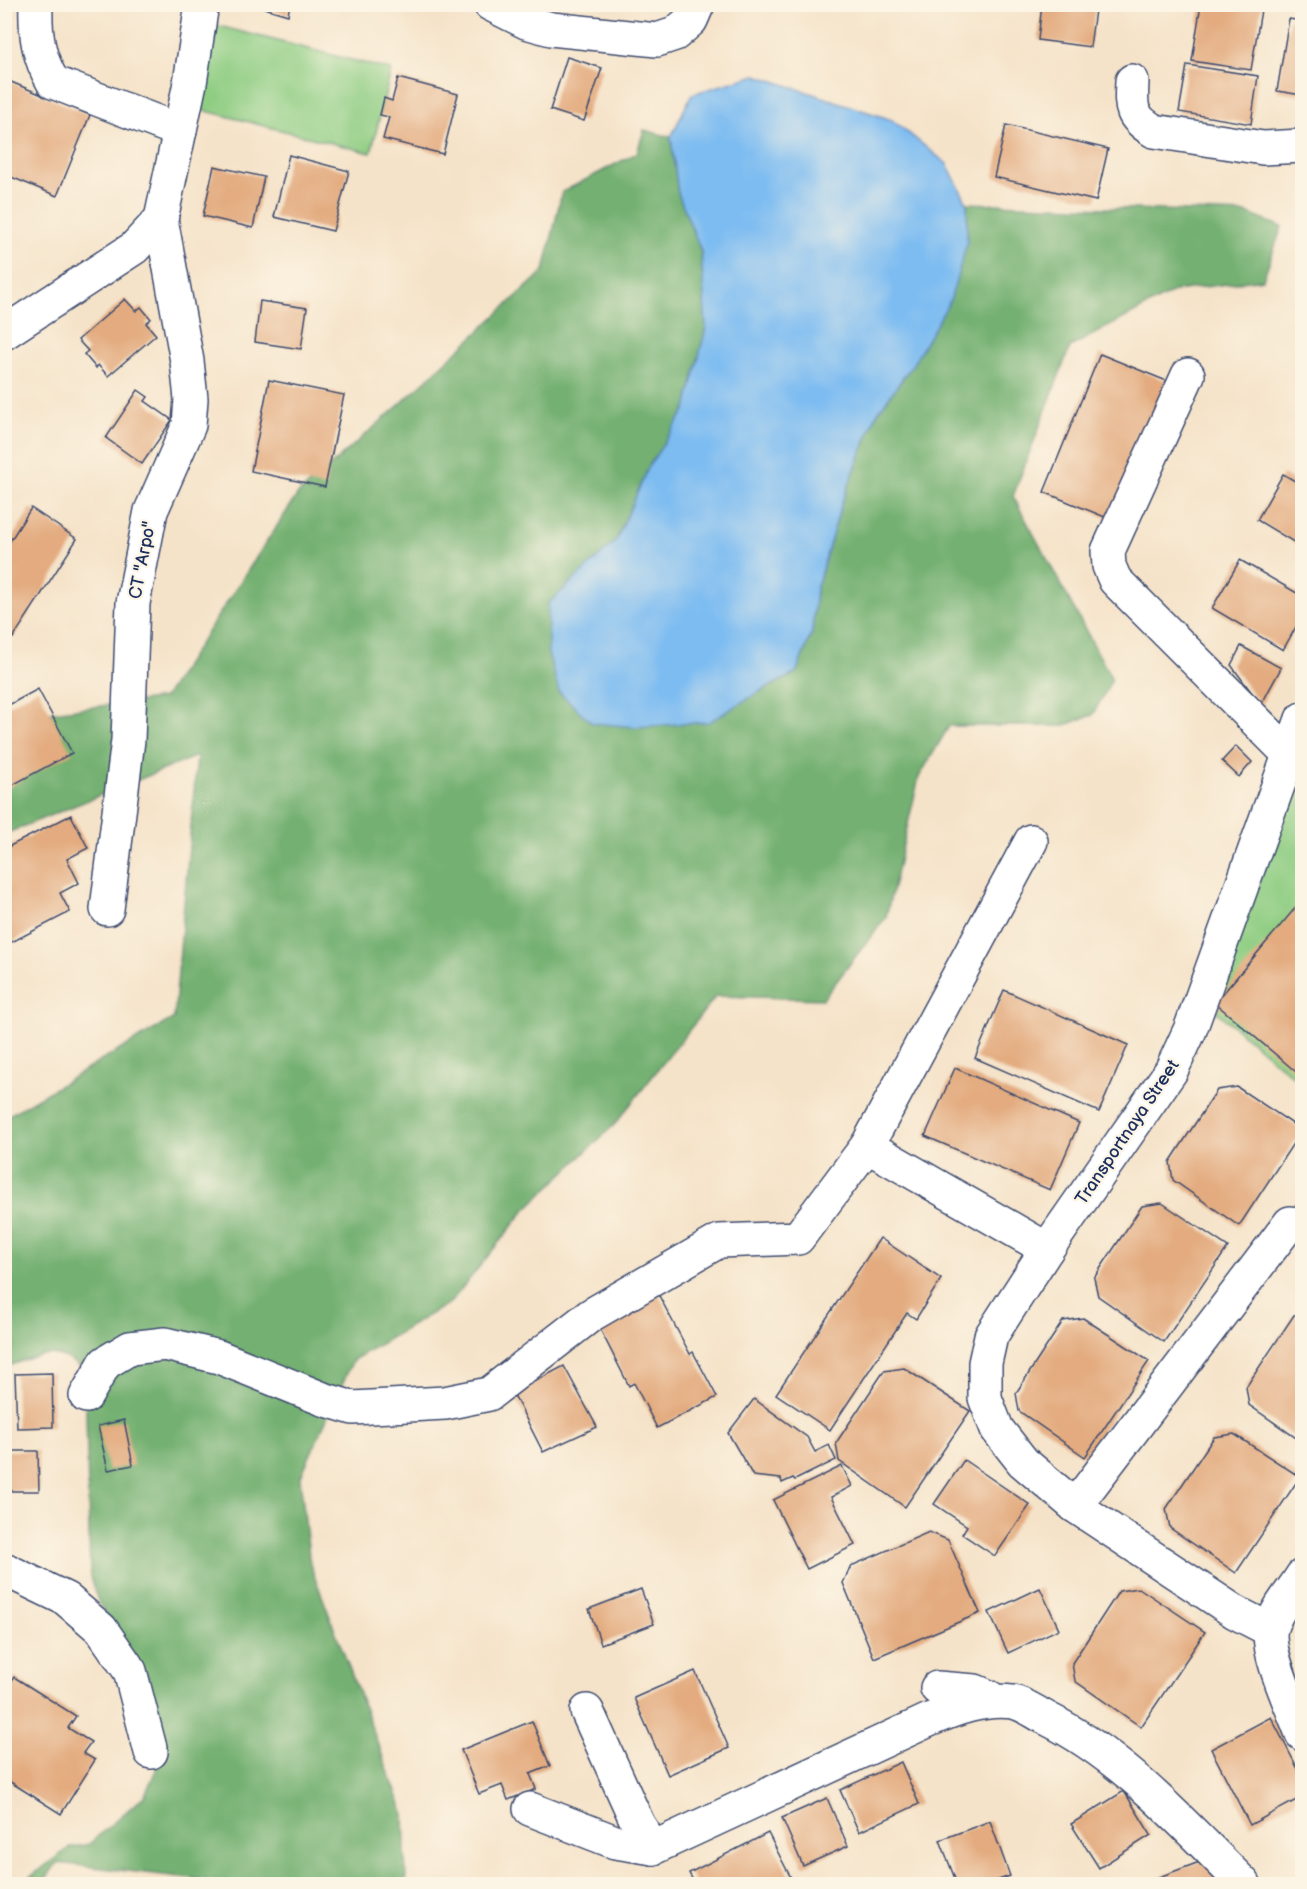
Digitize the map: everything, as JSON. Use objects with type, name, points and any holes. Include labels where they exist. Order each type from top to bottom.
[{"type":"street","points":[[36,4],[35,31],[42,64],[53,82],[180,131]]},
{"type":"street","points":[[4,333],[134,248],[161,219],[190,83],[202,4]]},
{"type":"street","points":[[490,4],[526,22],[551,29],[657,40],[675,34],[691,20],[698,4]]},
{"type":"street","points":[[1132,81],[1131,103],[1134,115],[1141,123],[1154,131],[1263,148],[1302,146]]},
{"type":"street","name":"СТ \"Агро\"","points":[[107,909],[128,740],[133,603],[151,511],[189,425],[191,399],[187,361],[161,219]]},
{"type":"street","points":[[1188,375],[1108,551],[1109,566],[1115,580],[1290,755]]},
{"type":"street","name":"Transportnaya Street","points":[[1270,1630],[1235,1612],[1075,1506],[1023,1462],[997,1429],[985,1398],[985,1363],[991,1336],[1047,1249],[1171,1071],[1190,1030],[1302,719]]},
{"type":"street","points":[[87,1396],[105,1363],[130,1348],[165,1344],[219,1357],[323,1399],[353,1408],[445,1403],[489,1394],[591,1315],[719,1241],[798,1238],[867,1146],[1031,841]]},
{"type":"street","points":[[867,1146],[1047,1249]]},
{"type":"street","points":[[1075,1506],[1290,1223]]},
{"type":"street","points":[[4,1569],[66,1599],[101,1629],[130,1671],[151,1752]]},
{"type":"street","points":[[1302,1576],[1275,1615],[1270,1630],[1271,1648],[1276,1667],[1302,1734]]},
{"type":"street","points":[[937,1688],[975,1691],[999,1701]]},
{"type":"street","points":[[530,1809],[615,1842],[653,1848],[929,1720],[969,1705],[999,1701],[1016,1703],[1069,1729],[1108,1755],[1142,1784],[1244,1884]]},
{"type":"street","points":[[587,1711],[638,1824],[653,1848]]},
{"type":"green space","points":[[211,24],[391,70],[371,153],[190,107]]},
{"type":"green space","points":[[644,130],[671,137],[678,193],[701,251],[706,328],[686,409],[649,466],[616,541],[548,604],[761,691],[796,673],[812,633],[816,590],[842,502],[876,415],[913,364],[967,243],[967,203],[1246,213],[1282,227],[1263,279],[1175,291],[1070,347],[1013,496],[1112,679],[1093,715],[1063,726],[949,726],[919,777],[886,917],[823,999],[716,996],[615,1124],[525,1210],[451,1302],[353,1360],[300,1478],[310,1564],[404,1813],[406,1884],[236,1884],[57,1863],[42,1884],[21,1884],[69,1848],[89,1844],[145,1795],[162,1756],[148,1677],[99,1604],[90,1577],[85,1372],[65,1357],[46,1354],[5,1367],[4,1118],[174,1018],[197,756],[5,834],[5,718],[164,698],[298,494],[398,406],[544,271],[562,192],[637,153]]},
{"type":"green space","points":[[1302,767],[1302,1084],[1211,1007]]},
{"type":"water","points":[[756,75],[892,120],[947,164],[967,203],[967,243],[950,301],[913,364],[876,415],[842,502],[816,590],[812,632],[796,673],[709,722],[635,727],[592,723],[559,692],[548,653],[548,604],[616,541],[649,466],[686,409],[706,328],[701,251],[678,193],[671,137],[692,94]]},
{"type":"building","points":[[251,4],[290,4],[288,15]]},
{"type":"building","points":[[1042,4],[1095,10],[1090,47],[1038,40]]},
{"type":"building","points":[[1201,4],[1262,4],[1251,70],[1192,61]]},
{"type":"building","points":[[1289,19],[1302,21],[1302,95],[1277,91]]},
{"type":"building","points":[[567,57],[602,68],[584,121],[550,110]]},
{"type":"building","points":[[1187,65],[1258,76],[1251,124],[1179,112]]},
{"type":"building","points":[[398,78],[458,94],[443,154],[383,139],[389,117],[380,115],[384,98],[392,101]]},
{"type":"building","points":[[4,79],[90,115],[57,196],[4,174]]},
{"type":"building","points":[[1006,125],[1108,149],[1096,201],[994,177]]},
{"type":"building","points":[[289,155],[349,171],[333,231],[274,217]]},
{"type":"building","points":[[214,166],[264,177],[253,228],[203,216]]},
{"type":"building","points":[[125,299],[136,311],[141,307],[151,319],[146,323],[156,335],[108,376],[98,365],[96,368],[84,354],[88,351],[78,340]]},
{"type":"building","points":[[260,301],[307,308],[301,349],[255,342]]},
{"type":"building","points":[[1100,354],[1174,384],[1117,522],[1044,492]]},
{"type":"building","points":[[269,380],[344,395],[325,487],[251,471]]},
{"type":"building","points":[[138,390],[148,397],[145,401],[172,420],[142,464],[106,438]]},
{"type":"building","points":[[1283,474],[1302,485],[1302,547],[1257,520]]},
{"type":"building","points":[[31,508],[77,539],[13,638],[5,632],[5,549]]},
{"type":"building","points":[[1240,560],[1302,596],[1302,616],[1283,650],[1212,608]]},
{"type":"building","points":[[1241,646],[1281,668],[1261,705],[1231,665]]},
{"type":"building","points":[[38,689],[72,753],[5,789],[5,707]]},
{"type":"building","points":[[1236,746],[1252,762],[1239,777],[1222,761]]},
{"type":"building","points":[[71,815],[88,848],[67,859],[79,883],[60,893],[70,912],[4,946],[4,849]]},
{"type":"building","points":[[1302,900],[1302,1077],[1215,1003]]},
{"type":"building","points":[[1004,990],[1128,1045],[1099,1112],[975,1058]]},
{"type":"building","points":[[955,1068],[1079,1123],[1050,1190],[925,1136]]},
{"type":"building","points":[[1237,1087],[1302,1130],[1239,1226],[1173,1180],[1170,1162],[1217,1090]]},
{"type":"building","points":[[1162,1203],[1228,1247],[1164,1342],[1098,1296],[1094,1278],[1142,1206]]},
{"type":"building","points":[[880,1238],[941,1279],[916,1319],[907,1313],[830,1430],[776,1394]]},
{"type":"building","points":[[656,1290],[690,1354],[693,1352],[717,1397],[657,1428],[634,1383],[629,1386],[596,1321]]},
{"type":"building","points":[[1302,1314],[1302,1442],[1249,1405],[1246,1387],[1294,1315]]},
{"type":"building","points":[[1083,1318],[1149,1361],[1085,1457],[1019,1411],[1016,1393],[1063,1321]]},
{"type":"building","points":[[564,1366],[597,1427],[543,1452],[513,1393]]},
{"type":"building","points":[[904,1368],[970,1411],[905,1507],[839,1461],[836,1443],[884,1371]]},
{"type":"building","points":[[52,1373],[53,1427],[17,1428],[15,1374]]},
{"type":"building","points":[[754,1399],[807,1437],[815,1452],[829,1445],[836,1460],[795,1480],[793,1478],[782,1483],[781,1479],[753,1476],[728,1433]]},
{"type":"building","points":[[124,1420],[133,1465],[108,1470],[98,1426]]},
{"type":"building","points":[[1234,1434],[1300,1477],[1236,1573],[1170,1528],[1166,1509],[1214,1437]]},
{"type":"building","points":[[4,1451],[38,1451],[39,1491],[4,1491]]},
{"type":"building","points":[[964,1460],[1030,1505],[995,1556],[962,1534],[967,1526],[934,1504]]},
{"type":"building","points":[[842,1466],[852,1486],[831,1497],[855,1545],[807,1569],[773,1500]]},
{"type":"building","points":[[929,1532],[948,1540],[980,1613],[874,1658],[843,1583],[851,1566]]},
{"type":"building","points":[[1040,1588],[1059,1629],[1008,1653],[989,1612]]},
{"type":"building","points":[[1139,1588],[1205,1632],[1141,1727],[1075,1681],[1072,1663],[1119,1591]]},
{"type":"building","points":[[641,1589],[654,1624],[601,1644],[589,1609]]},
{"type":"building","points":[[695,1671],[729,1748],[668,1775],[634,1698]]},
{"type":"building","points":[[14,1677],[76,1716],[68,1728],[91,1742],[83,1753],[95,1760],[61,1814],[4,1778],[4,1693]]},
{"type":"building","points":[[1271,1717],[1302,1777],[1302,1797],[1250,1825],[1211,1749]]},
{"type":"building","points":[[532,1721],[550,1766],[530,1774],[536,1789],[508,1800],[502,1785],[479,1794],[461,1750]]},
{"type":"building","points":[[901,1762],[919,1804],[859,1832],[840,1790]]},
{"type":"building","points":[[1124,1791],[1151,1835],[1099,1868],[1071,1824]]},
{"type":"building","points":[[827,1798],[848,1846],[803,1866],[782,1818]]},
{"type":"building","points":[[990,1821],[1010,1876],[987,1884],[957,1884],[940,1840]]},
{"type":"building","points":[[768,1833],[794,1884],[695,1884],[689,1873]]},
{"type":"building","points":[[1213,1857],[1223,1884],[1162,1884],[1159,1877]]}]
